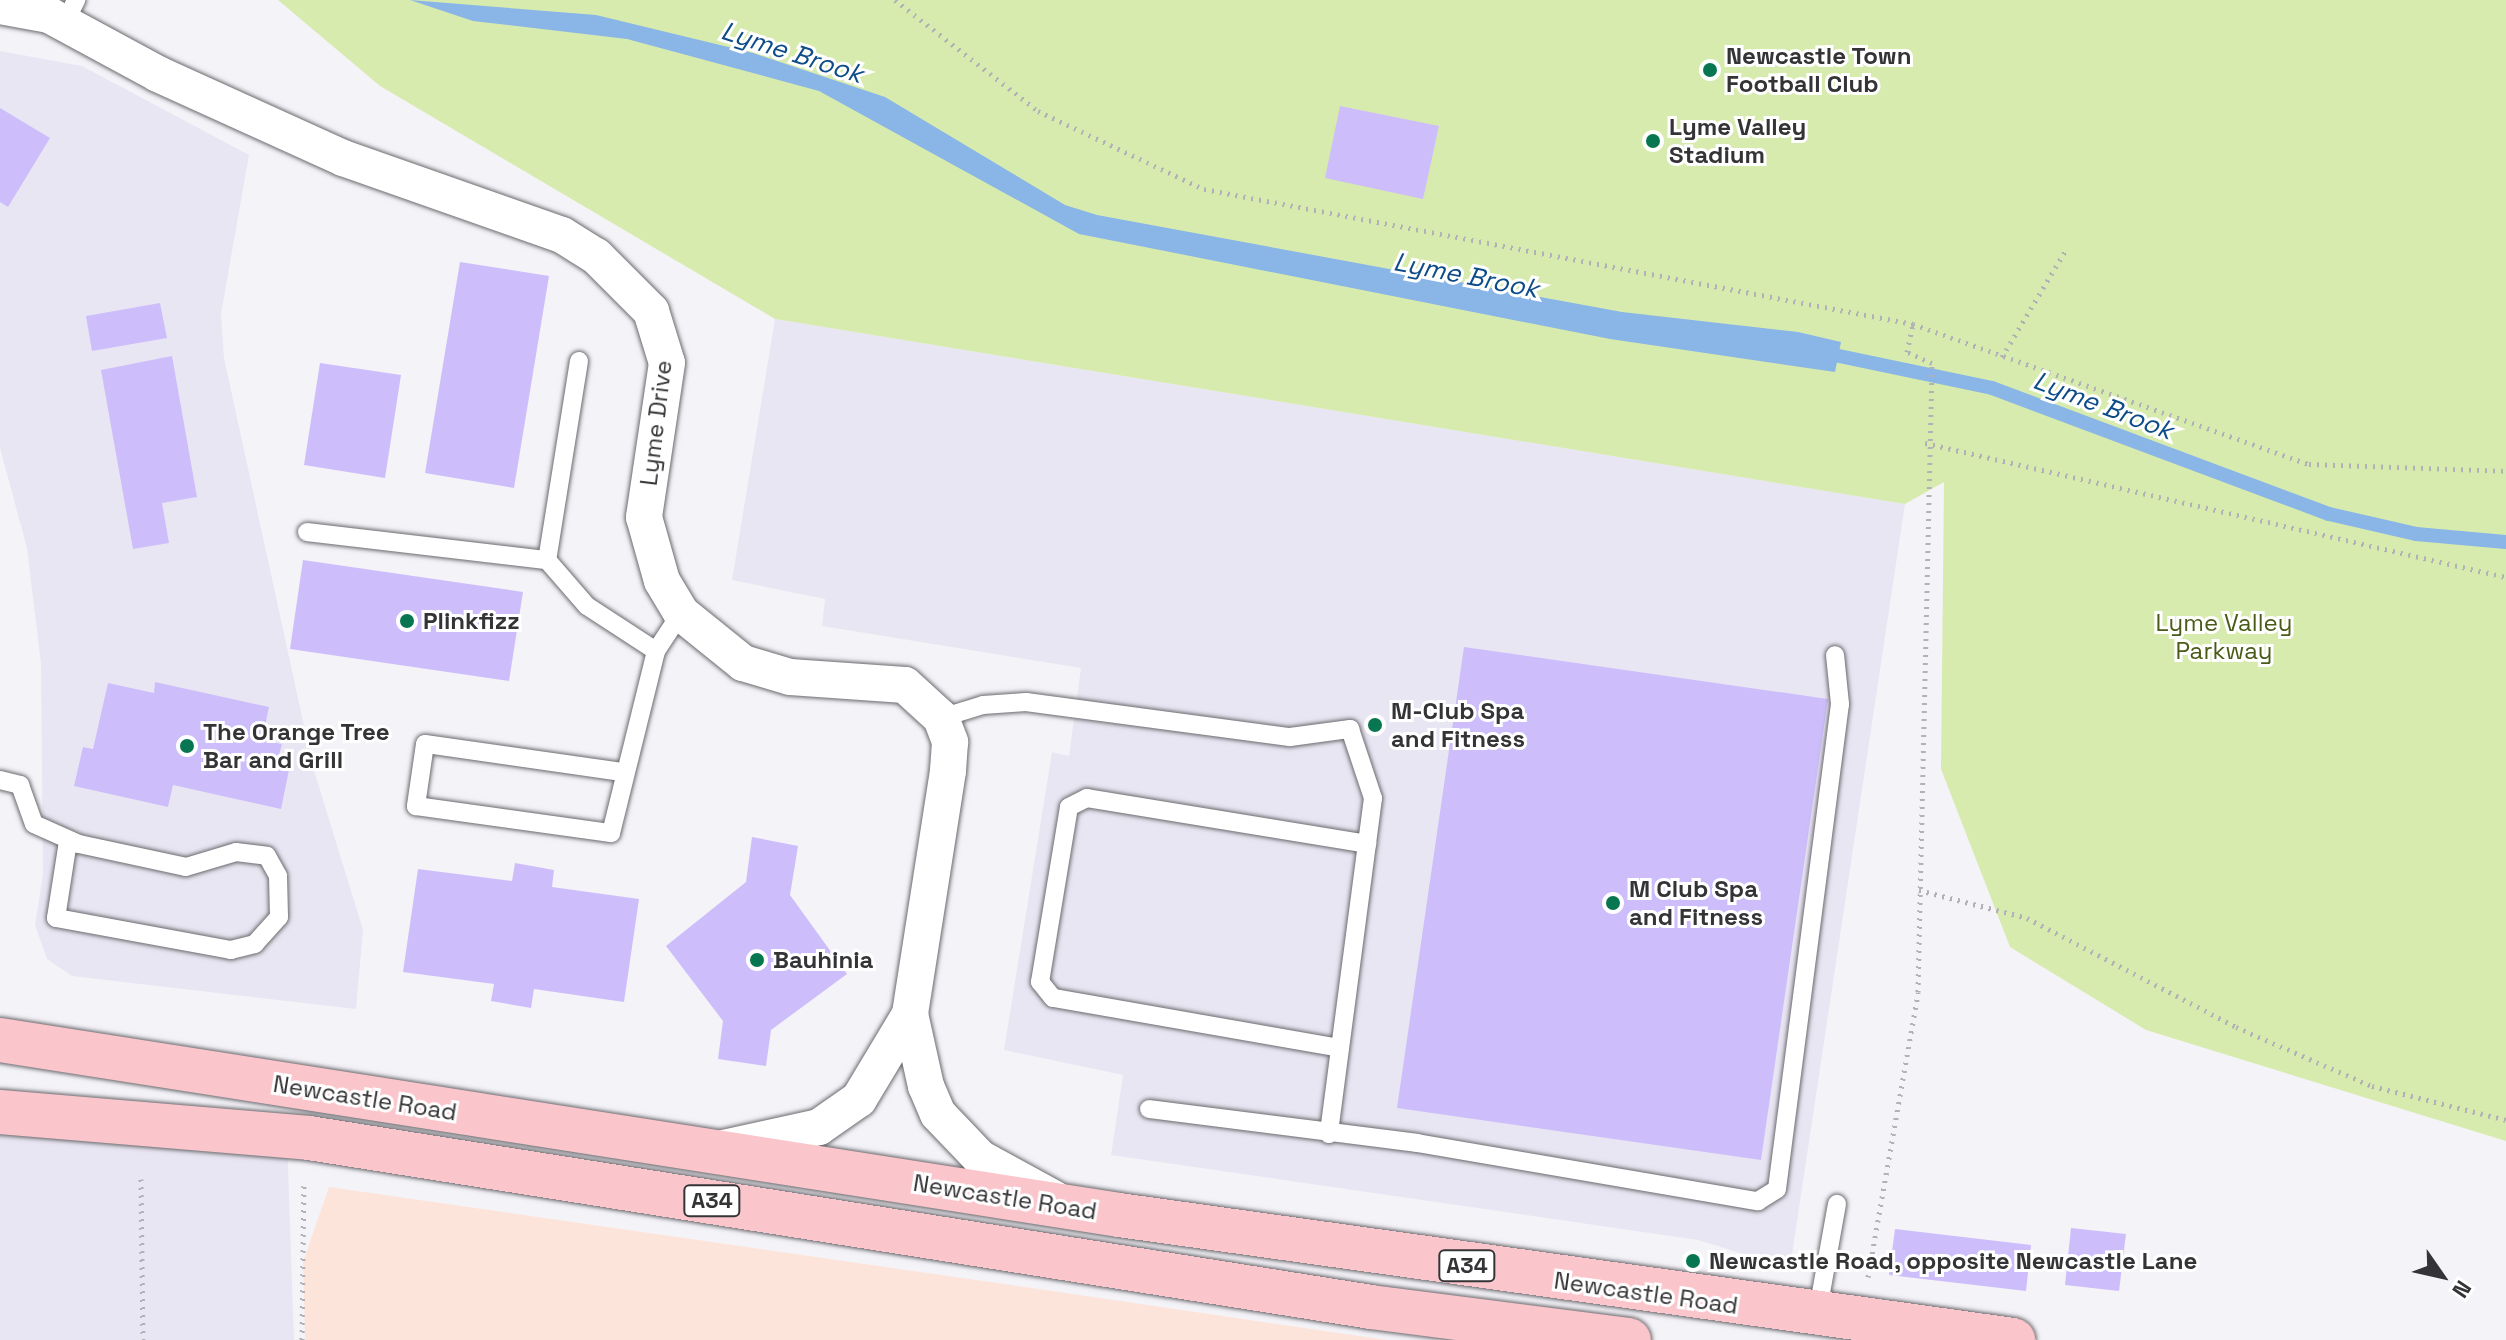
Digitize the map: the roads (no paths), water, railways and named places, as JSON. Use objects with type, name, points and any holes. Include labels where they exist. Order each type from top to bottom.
[{"type":"highway","name":"Newcastle Road","points":[[0,1040],[707,1152],[1816,1318],[2013,1340]]},
{"type":"highway","name":"Newcastle Road","points":[[0,1112],[309,1138],[1371,1307],[1629,1340]]},
{"type":"street","name":"Lyme Drive","points":[[0,6],[70,12],[343,158],[562,235],[623,280],[662,336],[667,363],[644,517],[649,550],[681,613],[743,663],[790,677],[905,685],[941,718]]},
{"type":"street","points":[[707,1152],[819,1127],[859,1099],[910,1014],[948,771],[950,742],[941,718]]},
{"type":"street","points":[[910,1014],[938,1114],[980,1158],[1065,1204]]},
{"type":"lane","points":[[547,560],[579,361]]},
{"type":"lane","points":[[307,532],[547,560],[587,606],[656,651]]},
{"type":"lane","points":[[622,772],[425,744],[416,806],[611,833],[622,772],[656,651],[681,613]]},
{"type":"lane","points":[[1149,1109],[1758,1201],[1777,1189],[1785,1173],[1840,704],[1835,655]]},
{"type":"lane","points":[[941,718],[1026,702],[1290,737],[1350,729],[1373,798],[1329,1134]]},
{"type":"lane","points":[[0,780],[20,785],[34,824],[68,841],[186,867],[254,851],[275,863],[279,917],[255,944],[231,950],[56,918],[68,841]]},
{"type":"lane","points":[[1340,1048],[1053,998],[1040,982],[1069,807],[1078,802],[1367,844]]},
{"type":"lane","points":[[1816,1318],[1837,1204]]},
{"type":"water","points":[[410,0],[596,15],[753,53],[885,97],[1065,205],[1097,215],[1622,312],[1798,332],[1841,342],[1835,372],[1610,339],[1079,234],[819,91],[627,39],[473,21]]},
{"type":"waterway","name":"Lyme Brook","points":[[1820,352],[1992,388],[2329,514],[2416,534],[2506,542]]},
{"type":"place","name":"Newcastle Town Football Club","points":[[1710,70]]},
{"type":"place","name":"Lyme Valley Stadium","points":[[1653,141]]},
{"type":"place","name":"Plinkfizz","points":[[407,621]]},
{"type":"place","name":"M-Club Spa and Fitness","points":[[1375,725]]},
{"type":"place","name":"The Orange Tree Bar and Grill","points":[[187,746]]},
{"type":"place","name":"M Club Spa and Fitness","points":[[1613,903]]},
{"type":"place","name":"Bauhinia","points":[[757,960]]},
{"type":"place","name":"Newcastle Road, opposite Newcastle Lane","points":[[1693,1261]]},
{"type":"park label","name":"Lyme Valley Parkway","points":[[2224,637]]}]
